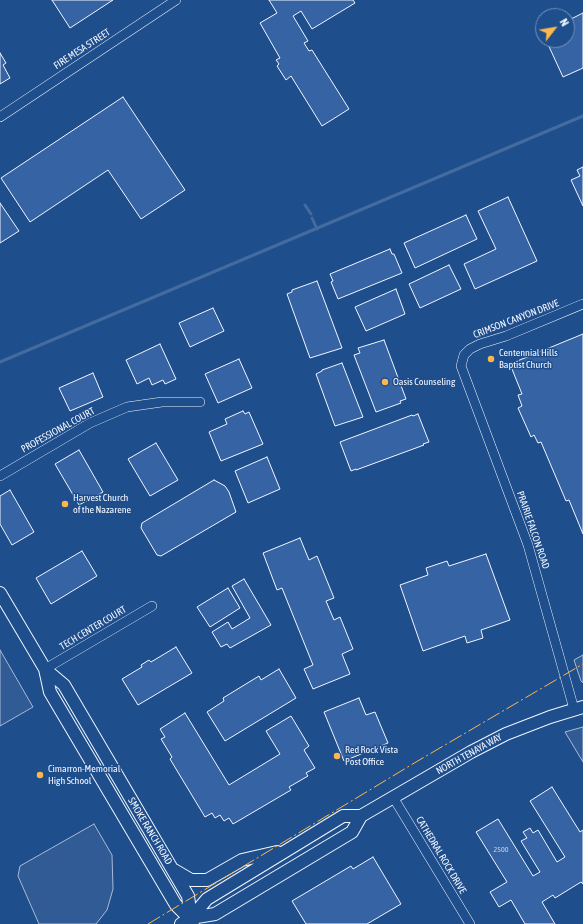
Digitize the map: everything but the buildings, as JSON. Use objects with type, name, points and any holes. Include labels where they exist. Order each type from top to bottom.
[{"type":"main road","name":"SMOKE RANCH ROAD","points":[[0,593],[45,669],[64,686],[188,896],[189,922]]},
{"type":"main road","name":"SMOKE RANCH ROAD","points":[[45,669],[50,692],[176,905],[189,922]]},
{"type":"main road","name":"NORTH TENAYA WAY","points":[[189,922],[215,914],[346,836],[352,832],[361,816],[471,752],[506,734],[550,717],[579,708]]},
{"type":"main road","name":"NORTH TENAYA WAY","points":[[189,922],[207,899],[343,816],[361,816]]},
{"type":"main road","points":[[173,870],[191,880],[207,880],[242,860],[288,850]]},
{"type":"street","name":"FIRE MESA STREET","points":[[0,117],[176,0]]},
{"type":"street","name":"CRIMSON CANYON DRIVE","points":[[462,360],[464,355],[470,349],[480,344],[506,336],[583,304]]},
{"type":"street","name":"PRAIRIE FALCON ROAD","points":[[462,360],[461,366],[469,389],[528,545],[579,708]]},
{"type":"street","name":"PROFESSIONAL COURT","points":[[0,476],[90,423],[127,407],[162,402],[200,402]]},
{"type":"street","name":"TECH CENTER COURT","points":[[45,669],[152,606]]},
{"type":"street","name":"CATHEDRAL ROCK DRIVE","points":[[393,797],[470,924]]},
{"type":"shaded area","points":[[0,650],[33,707],[0,726]]},
{"type":"shaded area","points":[[583,655],[583,683],[574,660]]},
{"type":"shaded area","points":[[583,727],[583,762],[565,732]]},
{"type":"shaded area","points":[[94,824],[112,855],[113,889],[107,910],[96,924],[39,924],[18,876],[20,866]]},
{"type":"waterway","points":[[0,362],[583,116]]},
{"type":"waterway","points":[[305,205],[311,214]]},
{"type":"waterway","points":[[312,218],[317,229]]},
{"type":"power","points":[[148,924],[416,762],[583,664]]},
{"type":"place","name":"Centennial Hills Baptist Church","points":[[491,359]]},
{"type":"place","name":"Oasis Counseling","points":[[385,382]]},
{"type":"place","name":"Harvest Church of the Nazarene","points":[[65,504]]},
{"type":"place","name":"Red Rock Vista Post Office","points":[[337,756]]},
{"type":"place","name":"Cimarron-Memorial High School","points":[[40,775]]}]
